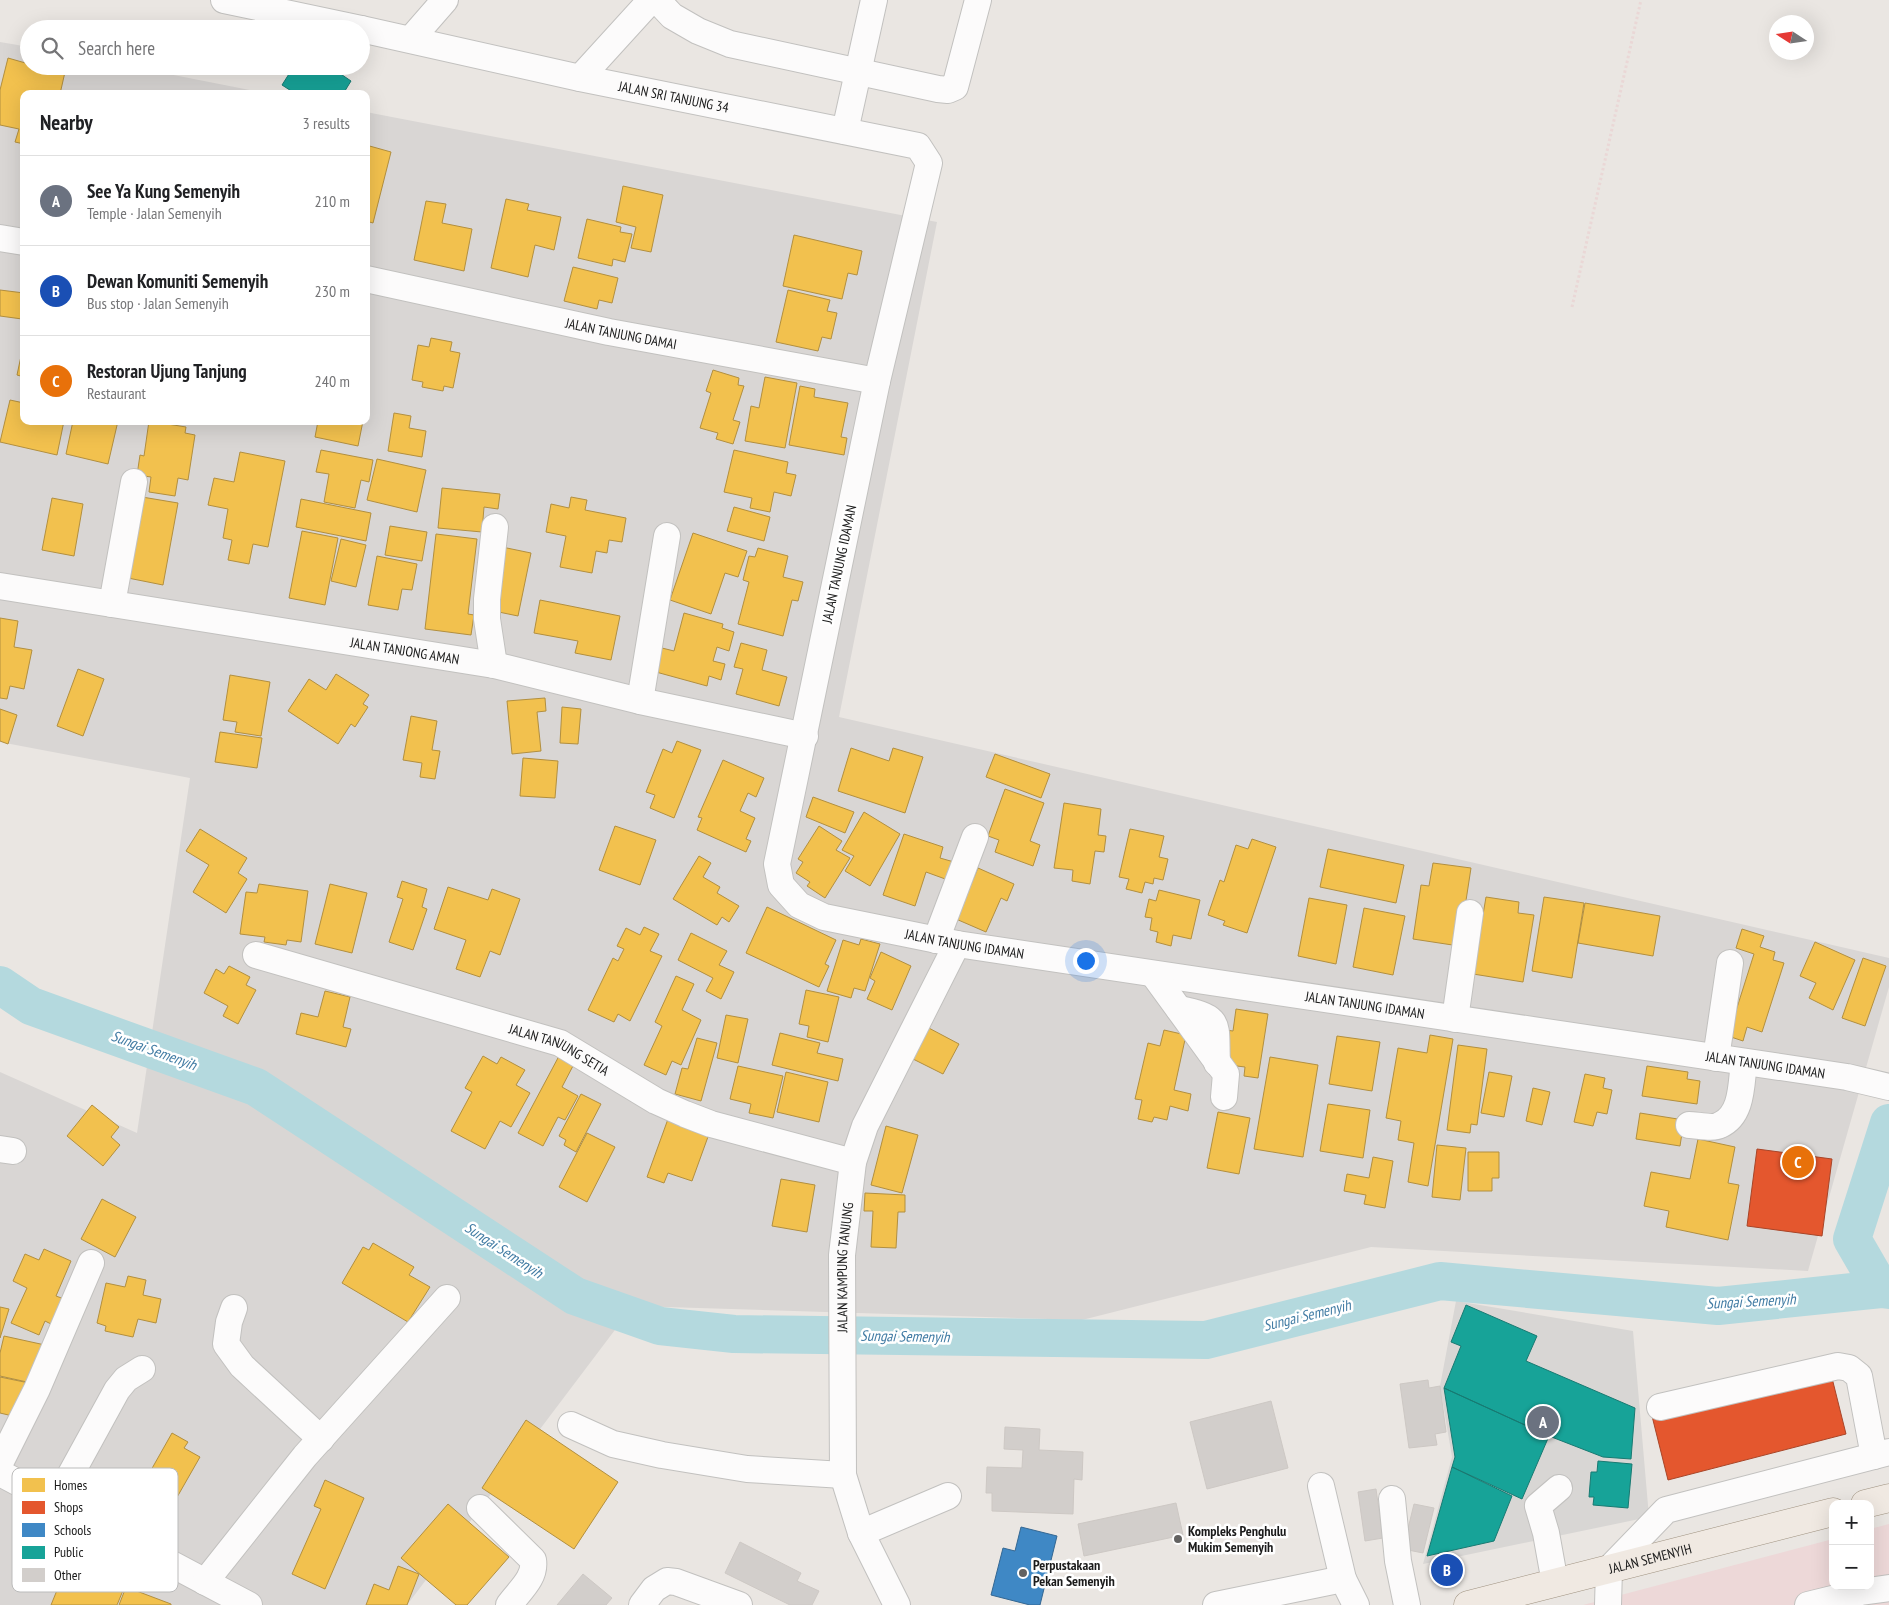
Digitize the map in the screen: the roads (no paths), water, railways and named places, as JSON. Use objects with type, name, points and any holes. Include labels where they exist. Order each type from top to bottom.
[{"type":"main road","points":[[1874,1502],[1889,1498]]},
{"type":"main road","name":"JALAN SEMENYIH","points":[[1468,1605],[1829,1513]]},
{"type":"street","points":[[411,39],[445,0]]},
{"type":"street","points":[[580,78],[651,0]]},
{"type":"street","points":[[657,0],[672,16],[698,32],[730,44],[938,90],[948,90],[955,87],[978,0]]},
{"type":"street","points":[[845,131],[874,0]]},
{"type":"street","name":"JALAN SRI TANJUNG 34","points":[[232,1],[320,20]]},
{"type":"street","name":"JALAN SRI TANJUNG 34","points":[[370,31],[580,78],[918,146],[929,164]]},
{"type":"street","name":"JALAN TANJUNG IDAMAN","points":[[929,164],[877,381],[777,864],[781,885],[799,905],[824,917],[946,942],[1455,1020],[1847,1077],[1889,1087]]},
{"type":"street","points":[[0,238],[20,241]]},
{"type":"street","name":"JALAN TANJUNG DAMAI","points":[[370,280],[608,332],[877,381]]},
{"type":"street","points":[[112,604],[134,482]]},
{"type":"street","points":[[494,665],[487,619],[495,527]]},
{"type":"street","points":[[640,701],[667,536]]},
{"type":"street","name":"JALAN TANJONG AMAN","points":[[0,586],[494,665],[640,701],[805,736]]},
{"type":"street","name":"JALAN KAMPUNG TANJUNG","points":[[897,1605],[861,1533],[844,1475],[842,1255],[853,1162],[865,1126],[946,942],[975,837]]},
{"type":"street","points":[[1455,1020],[1470,913]]},
{"type":"street","name":"JALAN TANJUNG SETIA","points":[[256,955],[560,1043],[656,1101],[684,1114],[711,1124],[853,1162]]},
{"type":"street","points":[[1716,1058],[1730,963]]},
{"type":"street","points":[[1154,974],[1226,1074],[1224,1097]]},
{"type":"street","points":[[1689,1125],[1719,1126],[1732,1117],[1738,1103],[1744,1062]]},
{"type":"street","points":[[0,1463],[37,1389],[91,1263]]},
{"type":"street","points":[[205,1582],[320,1439],[447,1298]]},
{"type":"street","points":[[234,1308],[226,1344],[242,1366],[320,1439]]},
{"type":"street","points":[[1608,1605],[1609,1569],[1666,1510],[1881,1454],[1859,1376],[1849,1368],[1838,1366],[1660,1407]]},
{"type":"street","points":[[74,1468],[117,1390],[126,1379],[142,1369]]},
{"type":"street","points":[[571,1425],[613,1444],[662,1455],[747,1469],[844,1475]]},
{"type":"street","points":[[0,1473],[12,1480]]},
{"type":"street","points":[[1321,1486],[1343,1579],[1356,1605]]},
{"type":"street","points":[[1555,1583],[1546,1533],[1538,1506],[1559,1488]]},
{"type":"street","points":[[861,1533],[948,1496]]},
{"type":"street","points":[[1392,1499],[1398,1561],[1407,1605]]},
{"type":"street","points":[[480,1508],[533,1560],[534,1568],[531,1577],[508,1605]]},
{"type":"street","points":[[178,1568],[249,1605]]},
{"type":"street","points":[[1216,1605],[1343,1579]]},
{"type":"street","points":[[642,1605],[654,1589],[667,1581],[676,1582],[700,1598],[739,1605]]},
{"type":"street","points":[[1808,1605],[1860,1598],[1889,1588]]},
{"type":"waterway","name":"Sungai Semenyih","points":[[0,985],[31,1006],[256,1087],[575,1296],[660,1326],[734,1334],[1206,1340],[1440,1281],[1718,1306],[1881,1289],[1889,1290]]},
{"type":"waterway","points":[[1881,1289],[1852,1239],[1889,1123]]},
{"type":"place","name":"Restoran Ujung Tanjung","points":[[1798,1162]]},
{"type":"place","name":"See Ya Kung Semenyih","points":[[1543,1422]]},
{"type":"place","name":"Kompleks Penghulu Mukim Semenyih","points":[[1178,1539]]},
{"type":"place","name":"Dewan Komuniti Semenyih","points":[[1447,1570]]},
{"type":"place","name":"Perpustakaan Pekan Semenyih","points":[[1023,1573]]}]
